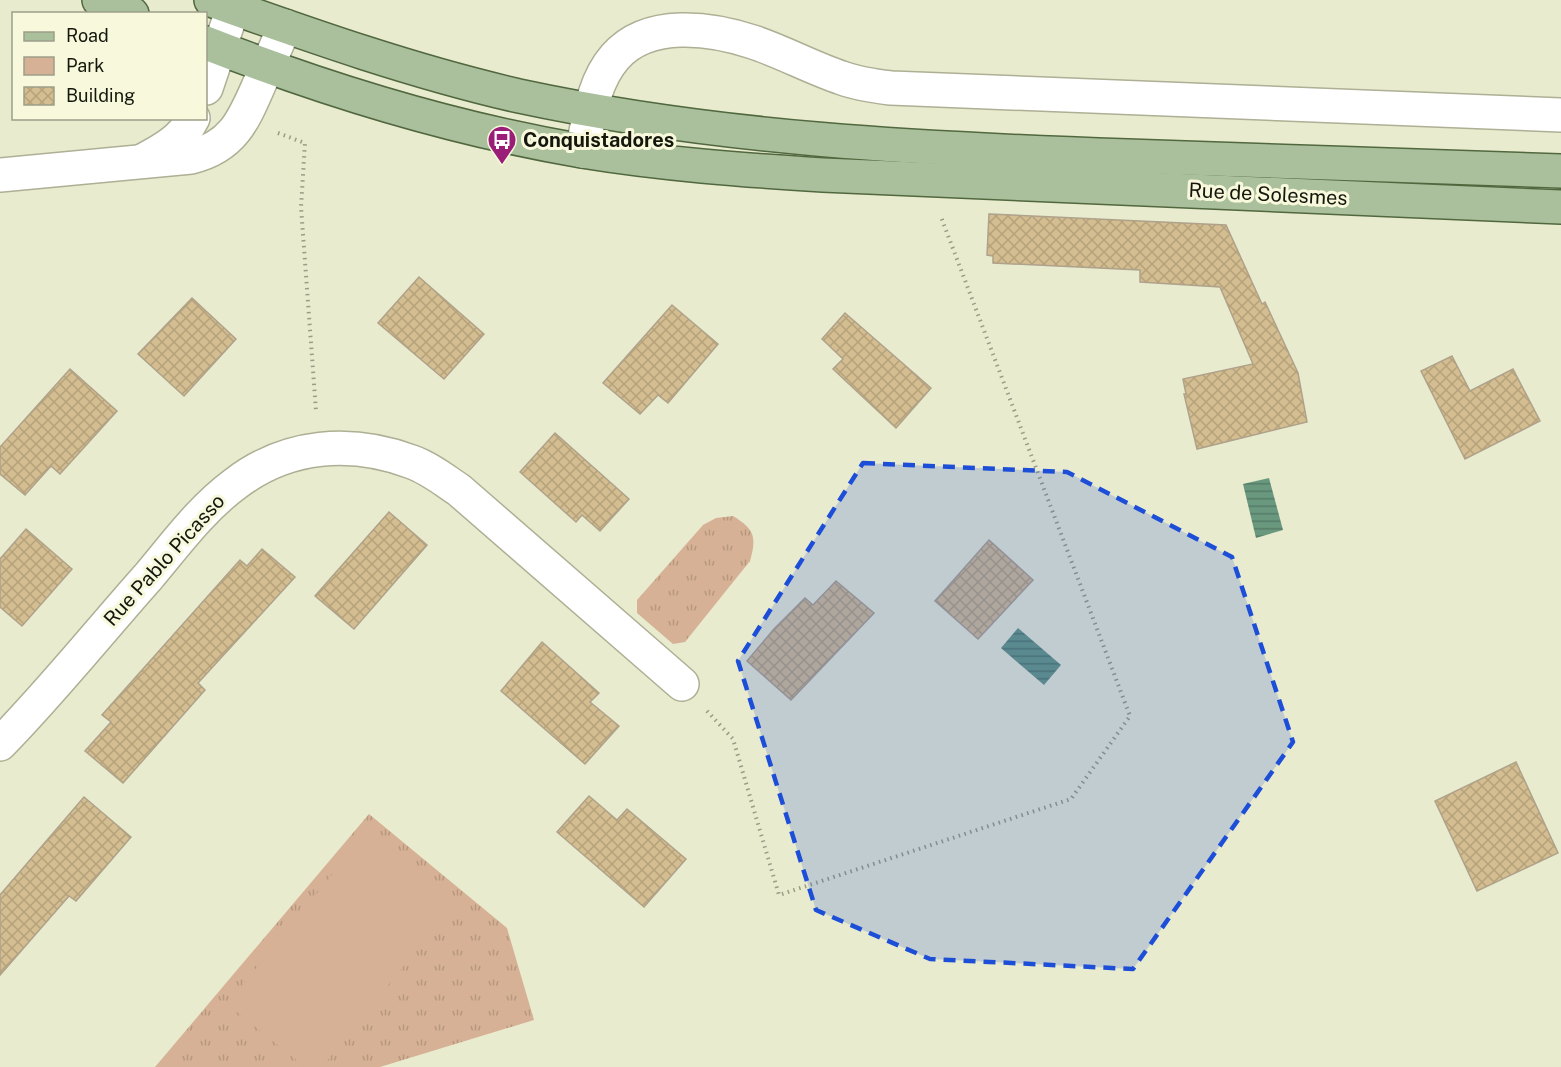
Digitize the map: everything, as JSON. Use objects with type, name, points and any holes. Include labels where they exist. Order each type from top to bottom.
[{"type":"main road","points":[[99,0],[127,12]]},
{"type":"main road","points":[[222,4],[435,75],[521,96],[680,124],[866,145],[976,166]]},
{"type":"main road","points":[[213,45],[358,95],[447,121],[582,151],[719,168],[927,180],[976,166]]},
{"type":"main road","name":"Rue de Solesmes","points":[[976,166],[1561,171]]},
{"type":"main road","name":"Rue de Solesmes","points":[[976,166],[1561,207]]},
{"type":"street","points":[[207,82],[222,4]]},
{"type":"street","points":[[0,175],[191,157],[208,153],[223,144],[243,121],[285,26]]},
{"type":"street","points":[[582,151],[591,110],[604,73],[615,57],[631,43],[651,34],[675,30],[729,36],[754,42],[843,79],[891,88],[1561,115]]},
{"type":"street","points":[[142,161],[164,149],[179,137],[192,120]]},
{"type":"street","name":"Rue Pablo Picasso","points":[[0,744],[211,504],[253,471],[277,458],[319,449],[352,448],[383,453],[413,462],[435,474],[459,490],[682,684]]},
{"type":"path","points":[[243,121],[305,143],[301,207],[319,449]]},
{"type":"path","points":[[682,684],[733,739],[779,895],[1071,799],[1130,716],[927,180]]},
{"type":"highlighted area","points":[[863,463],[1067,472],[1232,557],[1293,742],[1133,969],[930,959],[816,910],[738,661]]},
{"type":"green space","points":[[733,516],[746,525],[752,534],[753,545],[750,561],[685,642],[673,644],[637,613],[637,600],[703,525],[716,518]]},
{"type":"green space","points":[[369,814],[507,928],[534,1020],[380,1067],[155,1067]]},
{"type":"green space","points":[[368,830],[457,900],[322,1067],[305,1067],[227,1004]]},
{"type":"shaded area","points":[[1269,478],[1283,530],[1256,538],[1243,484]]},
{"type":"shaded area","points":[[1018,628],[1061,665],[1044,685],[1001,648]]},
{"type":"building","points":[[989,214],[1226,225],[1262,304],[1265,302],[1298,373],[1307,422],[1197,449],[1184,394],[1186,394],[1183,379],[1253,364],[1220,287],[1140,282],[1140,270],[993,263],[993,256],[987,255]]},
{"type":"building","points":[[419,277],[484,334],[444,379],[378,323]]},
{"type":"building","points":[[192,298],[236,339],[184,396],[138,354]]},
{"type":"building","points":[[672,305],[718,344],[668,403],[658,395],[640,414],[603,383]]},
{"type":"building","points":[[845,313],[931,388],[896,428],[833,369],[843,359],[822,339]]},
{"type":"building","points":[[1452,356],[1470,391],[1513,369],[1540,421],[1465,459],[1421,371]]},
{"type":"building","points":[[70,369],[117,411],[60,474],[51,466],[25,495],[0,474],[0,447]]},
{"type":"building","points":[[555,433],[629,499],[600,531],[582,515],[576,522],[520,472]]},
{"type":"building","points":[[389,512],[427,545],[354,629],[315,596]]},
{"type":"building","points":[[26,529],[72,569],[22,626],[0,607],[0,559]]},
{"type":"building","points":[[989,540],[1033,580],[978,639],[935,601]]},
{"type":"building","points":[[262,549],[295,577],[198,683],[205,690],[123,783],[85,751],[111,722],[102,715],[240,560],[247,566]]},
{"type":"building","points":[[836,581],[874,613],[791,700],[747,661],[774,629],[805,598],[813,605]]},
{"type":"building","points":[[542,642],[599,693],[590,702],[619,726],[585,764],[501,691]]},
{"type":"building","points":[[1516,762],[1558,853],[1477,891],[1435,801]]},
{"type":"building","points":[[589,796],[617,820],[627,809],[686,859],[644,907],[557,832]]},
{"type":"building","points":[[84,797],[131,837],[76,901],[69,896],[0,975],[0,895]]},
{"type":"place","name":"Conquistadores","points":[[502,166]]}]
